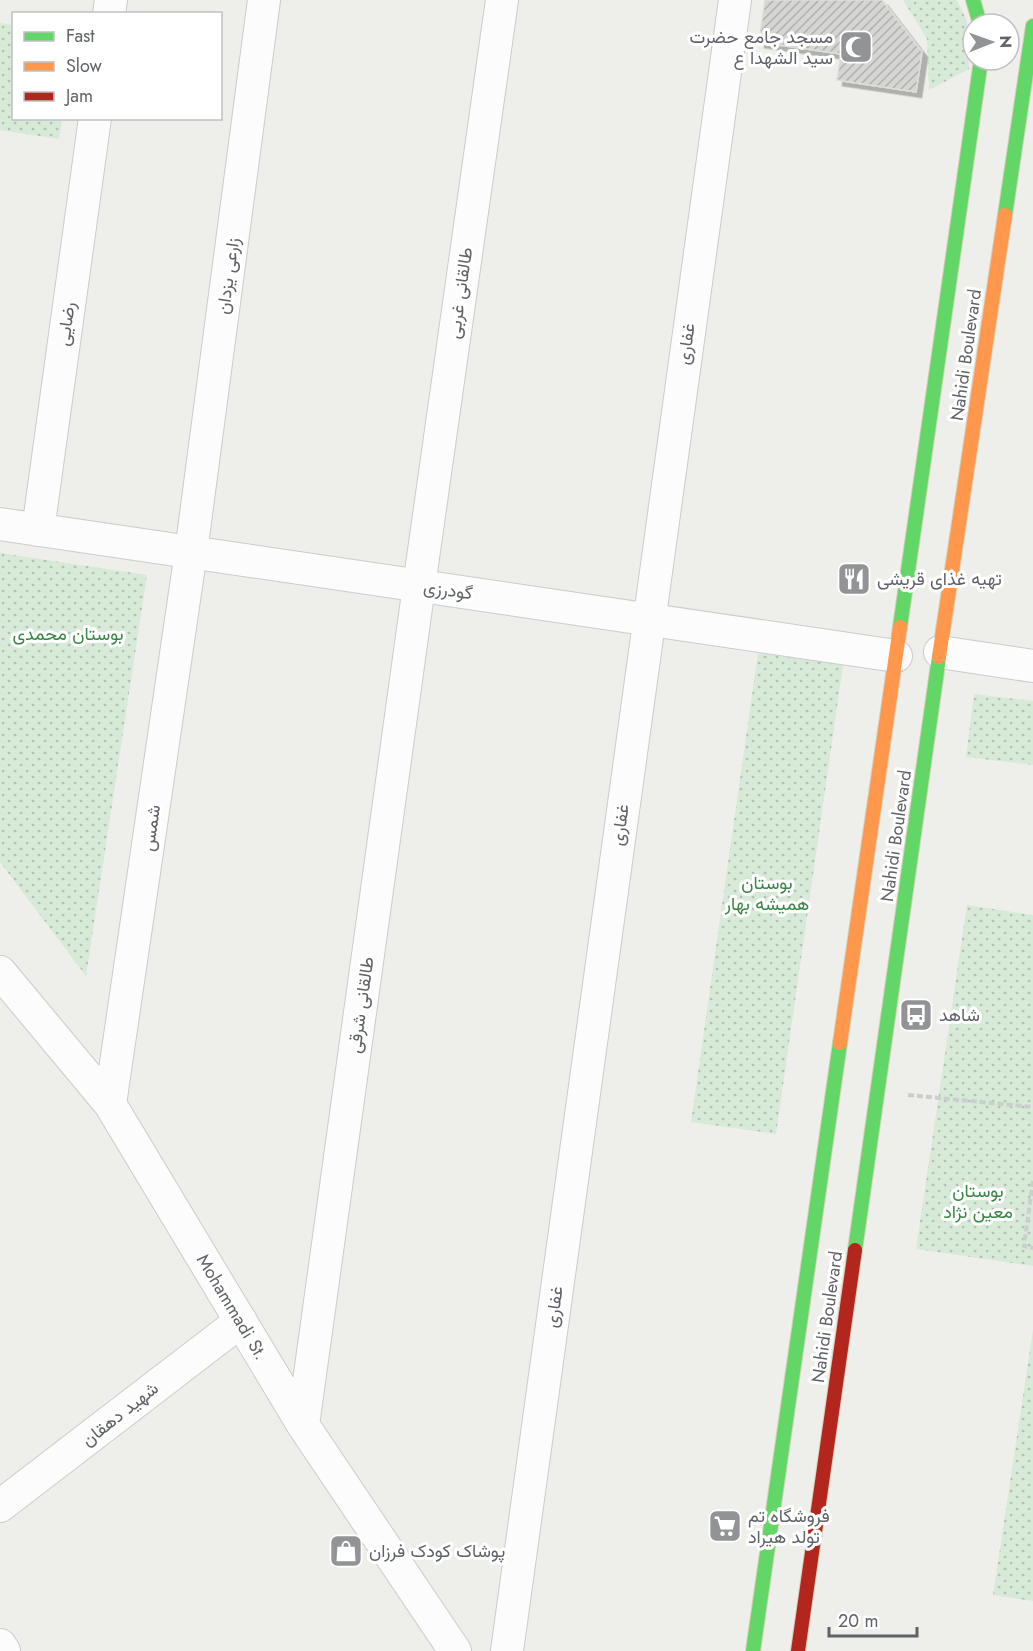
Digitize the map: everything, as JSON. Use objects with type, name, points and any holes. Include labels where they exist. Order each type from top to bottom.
[{"type":"main road","name":"Nahidi Boulevard","points":[[798,1651],[940,652],[1033,26]]},
{"type":"main road","name":"Nahidi Boulevard","points":[[753,1651],[979,72]]},
{"type":"street","name":"زارعی یزدان","points":[[191,552],[264,0]]},
{"type":"street","name":"طالقانی غربی","points":[[418,586],[502,0]]},
{"type":"street","name":"غفاری","points":[[507,1651],[735,0]]},
{"type":"street","name":"رضایی","points":[[38,530],[94,120]]},
{"type":"street","name":"گودرزی","points":[[0,524],[896,656]]},
{"type":"street","name":"شمس","points":[[110,1104],[191,552]]},
{"type":"street","name":"طالقانی شرقی","points":[[303,1425],[418,586]]},
{"type":"street","points":[[940,652],[1033,666]]},
{"type":"street","name":"Mohammadi St.","points":[[0,972],[110,1104],[303,1425],[455,1651]]},
{"type":"street","name":"شهید دهقان","points":[[0,1506],[241,1321]]},
{"type":"street","points":[[0,1646],[4,1651]]},
{"type":"path","points":[[877,1092],[1033,1107]]},
{"type":"path","points":[[1033,1181],[1024,1246],[1033,1248]]},
{"type":"green space","points":[[903,0],[957,0],[963,12],[961,72],[963,72],[929,90],[927,39]]},
{"type":"green space","points":[[0,23],[12,25],[12,120],[62,120],[59,139],[0,130]]},
{"type":"green space","name":"بوستان محمدی","points":[[0,553],[147,575],[86,976],[0,862]]},
{"type":"green space","name":"بوستان همیشه بهار","points":[[758,653],[843,665],[776,1134],[691,1122]]},
{"type":"green space","points":[[974,694],[1033,701],[1033,765],[966,757]]},
{"type":"green space","name":"بوستان معین نژاد","points":[[967,905],[1033,915],[1033,1266],[916,1249]]},
{"type":"green space","points":[[1033,1330],[1033,1601],[993,1595]]},
{"type":"building","name":"مسجد جامع حضرت سید الشهدا ع","points":[[765,0],[882,0],[922,52],[916,92],[837,80],[841,54],[759,42]]},
{"type":"traffic: fast","points":[[973,0],[976,12]]},
{"type":"traffic: fast","points":[[1005,215],[1033,26]]},
{"type":"traffic: fast","points":[[900,627],[979,72]]},
{"type":"traffic: fast","points":[[855,1250],[939,657]]},
{"type":"traffic: fast","points":[[753,1651],[840,1043]]},
{"type":"traffic: slow","points":[[939,657],[1005,215]]},
{"type":"traffic: slow","points":[[840,1043],[900,627]]},
{"type":"traffic: jam","points":[[798,1651],[855,1250]]},
{"type":"place","name":"مسجد جامع حضرت سید الشهدا ع","points":[[856,47]]},
{"type":"place","name":"تهیه غذای قریشی","points":[[854,579]]},
{"type":"place","name":"شاهد","points":[[916,1015]]},
{"type":"place","name":"فروشگاه تم تولد هیراد","points":[[725,1526]]},
{"type":"place","name":"پوشاک کودک فرزان","points":[[346,1551]]}]
